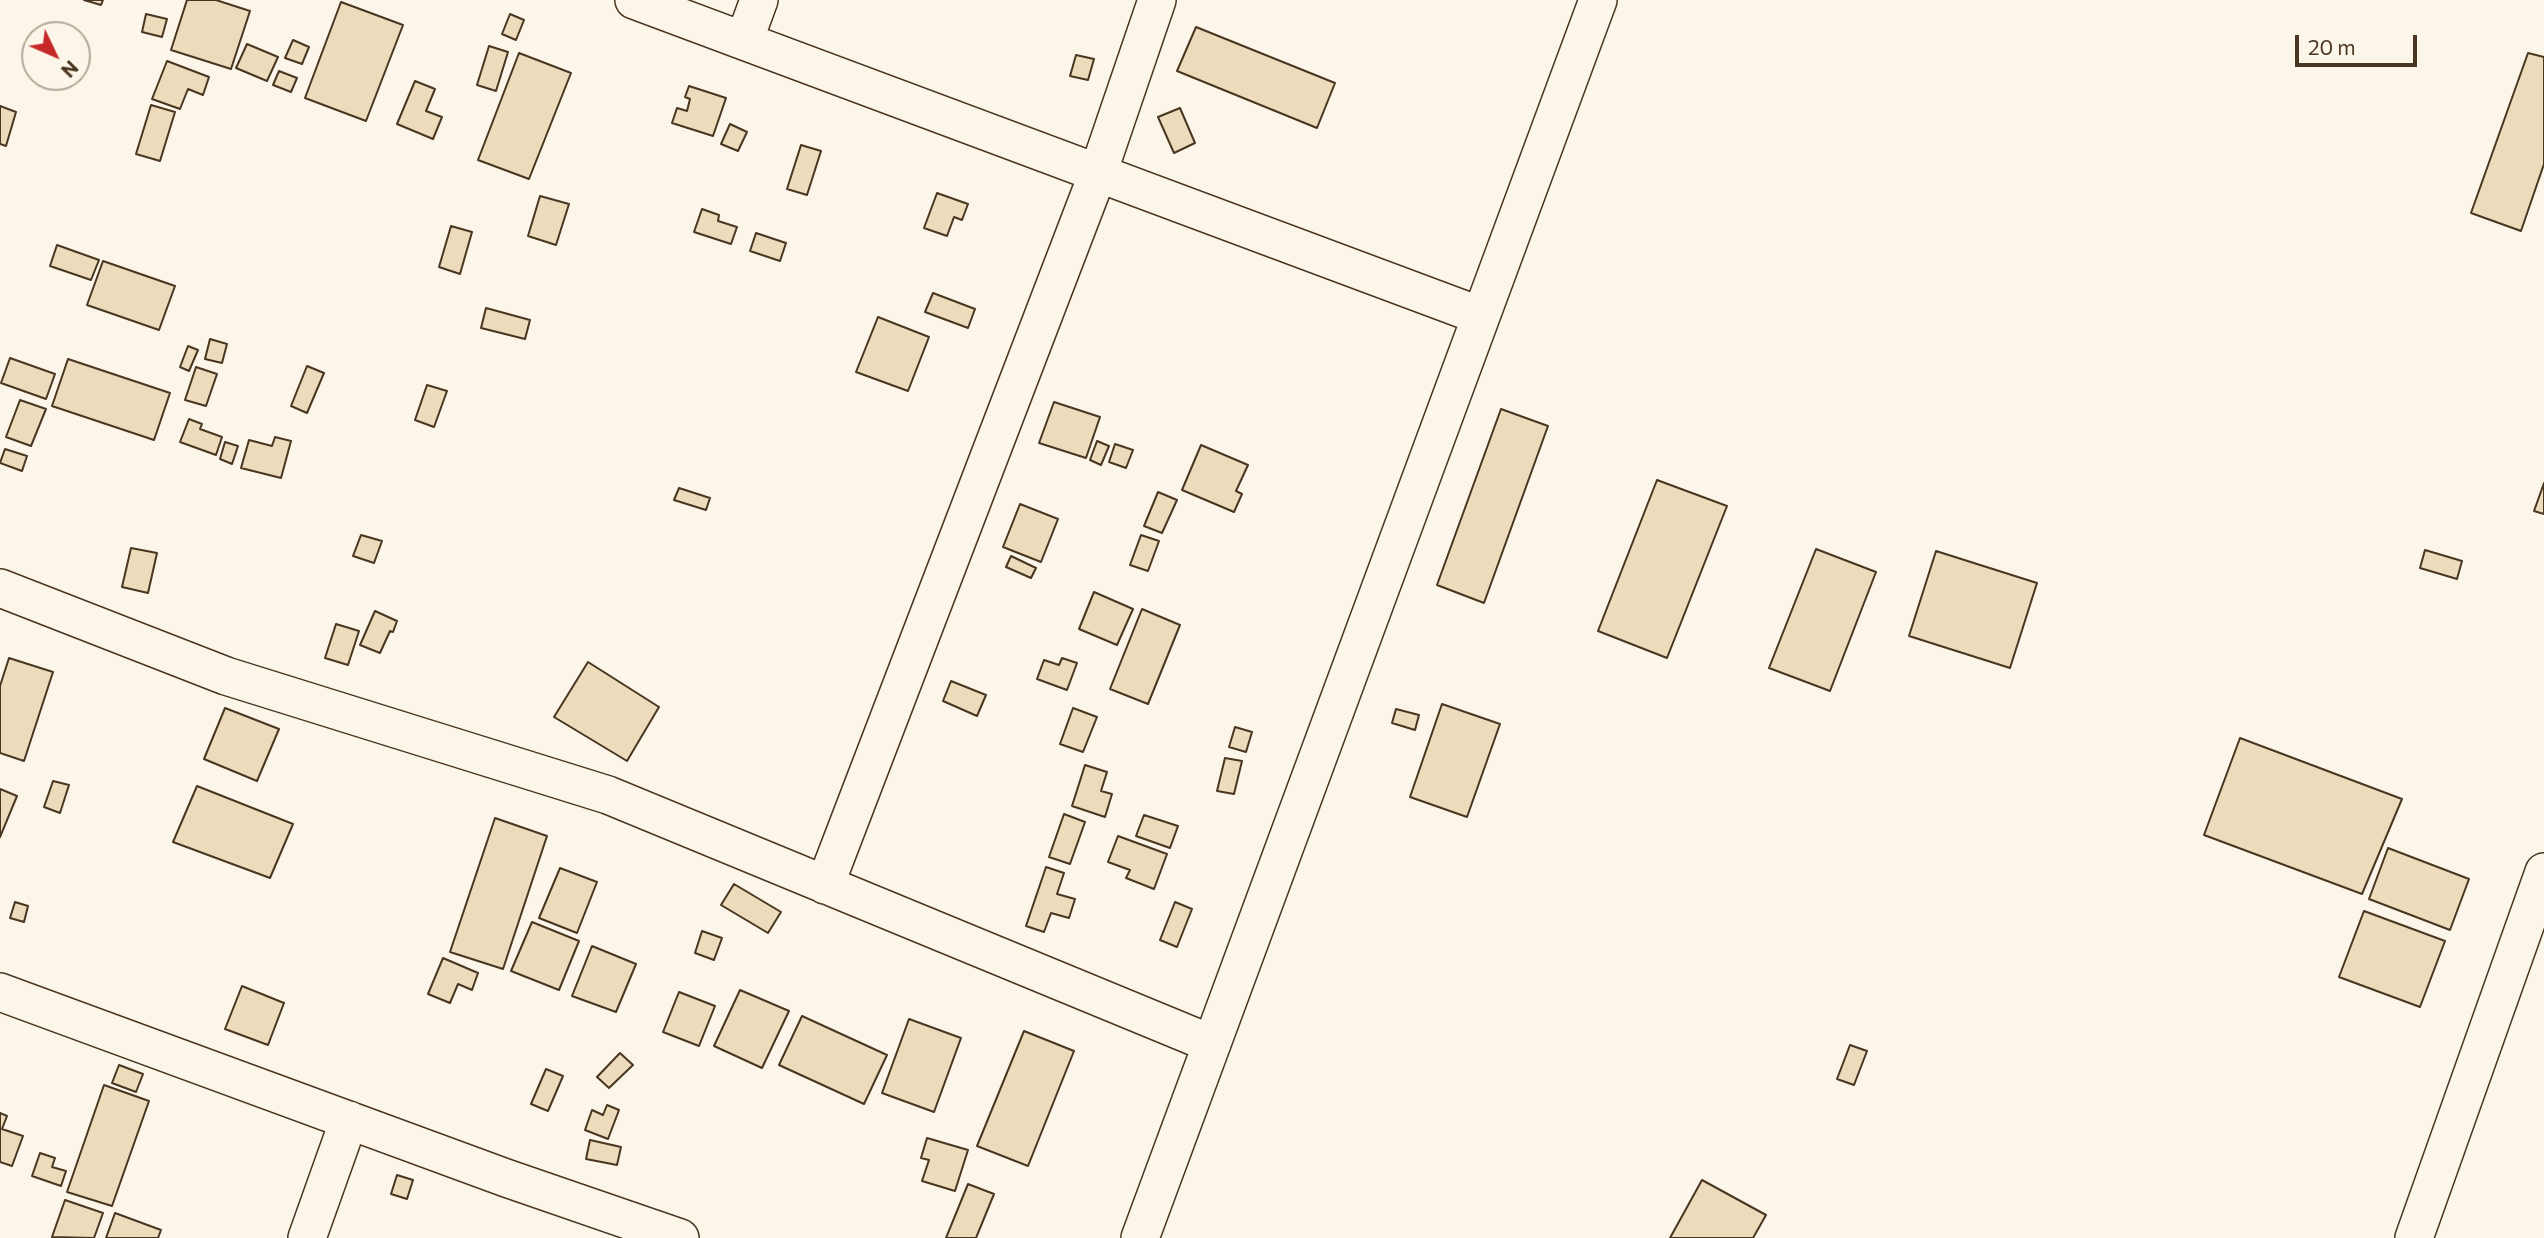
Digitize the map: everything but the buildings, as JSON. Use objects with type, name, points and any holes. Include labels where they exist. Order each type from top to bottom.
[{"type":"street","points":[[634,0],[1481,316]]},
{"type":"street","points":[[744,41],[759,0]]},
{"type":"street","points":[[825,885],[1098,173],[1157,0]]},
{"type":"street","points":[[1140,1238],[1598,0]]},
{"type":"street","points":[[0,588],[226,676],[608,795],[1212,1044]]},
{"type":"street","points":[[2414,1238],[2544,872]]},
{"type":"street","points":[[3,1005],[349,1120],[680,1238]]},
{"type":"street","points":[[307,1238],[349,1120]]}]
